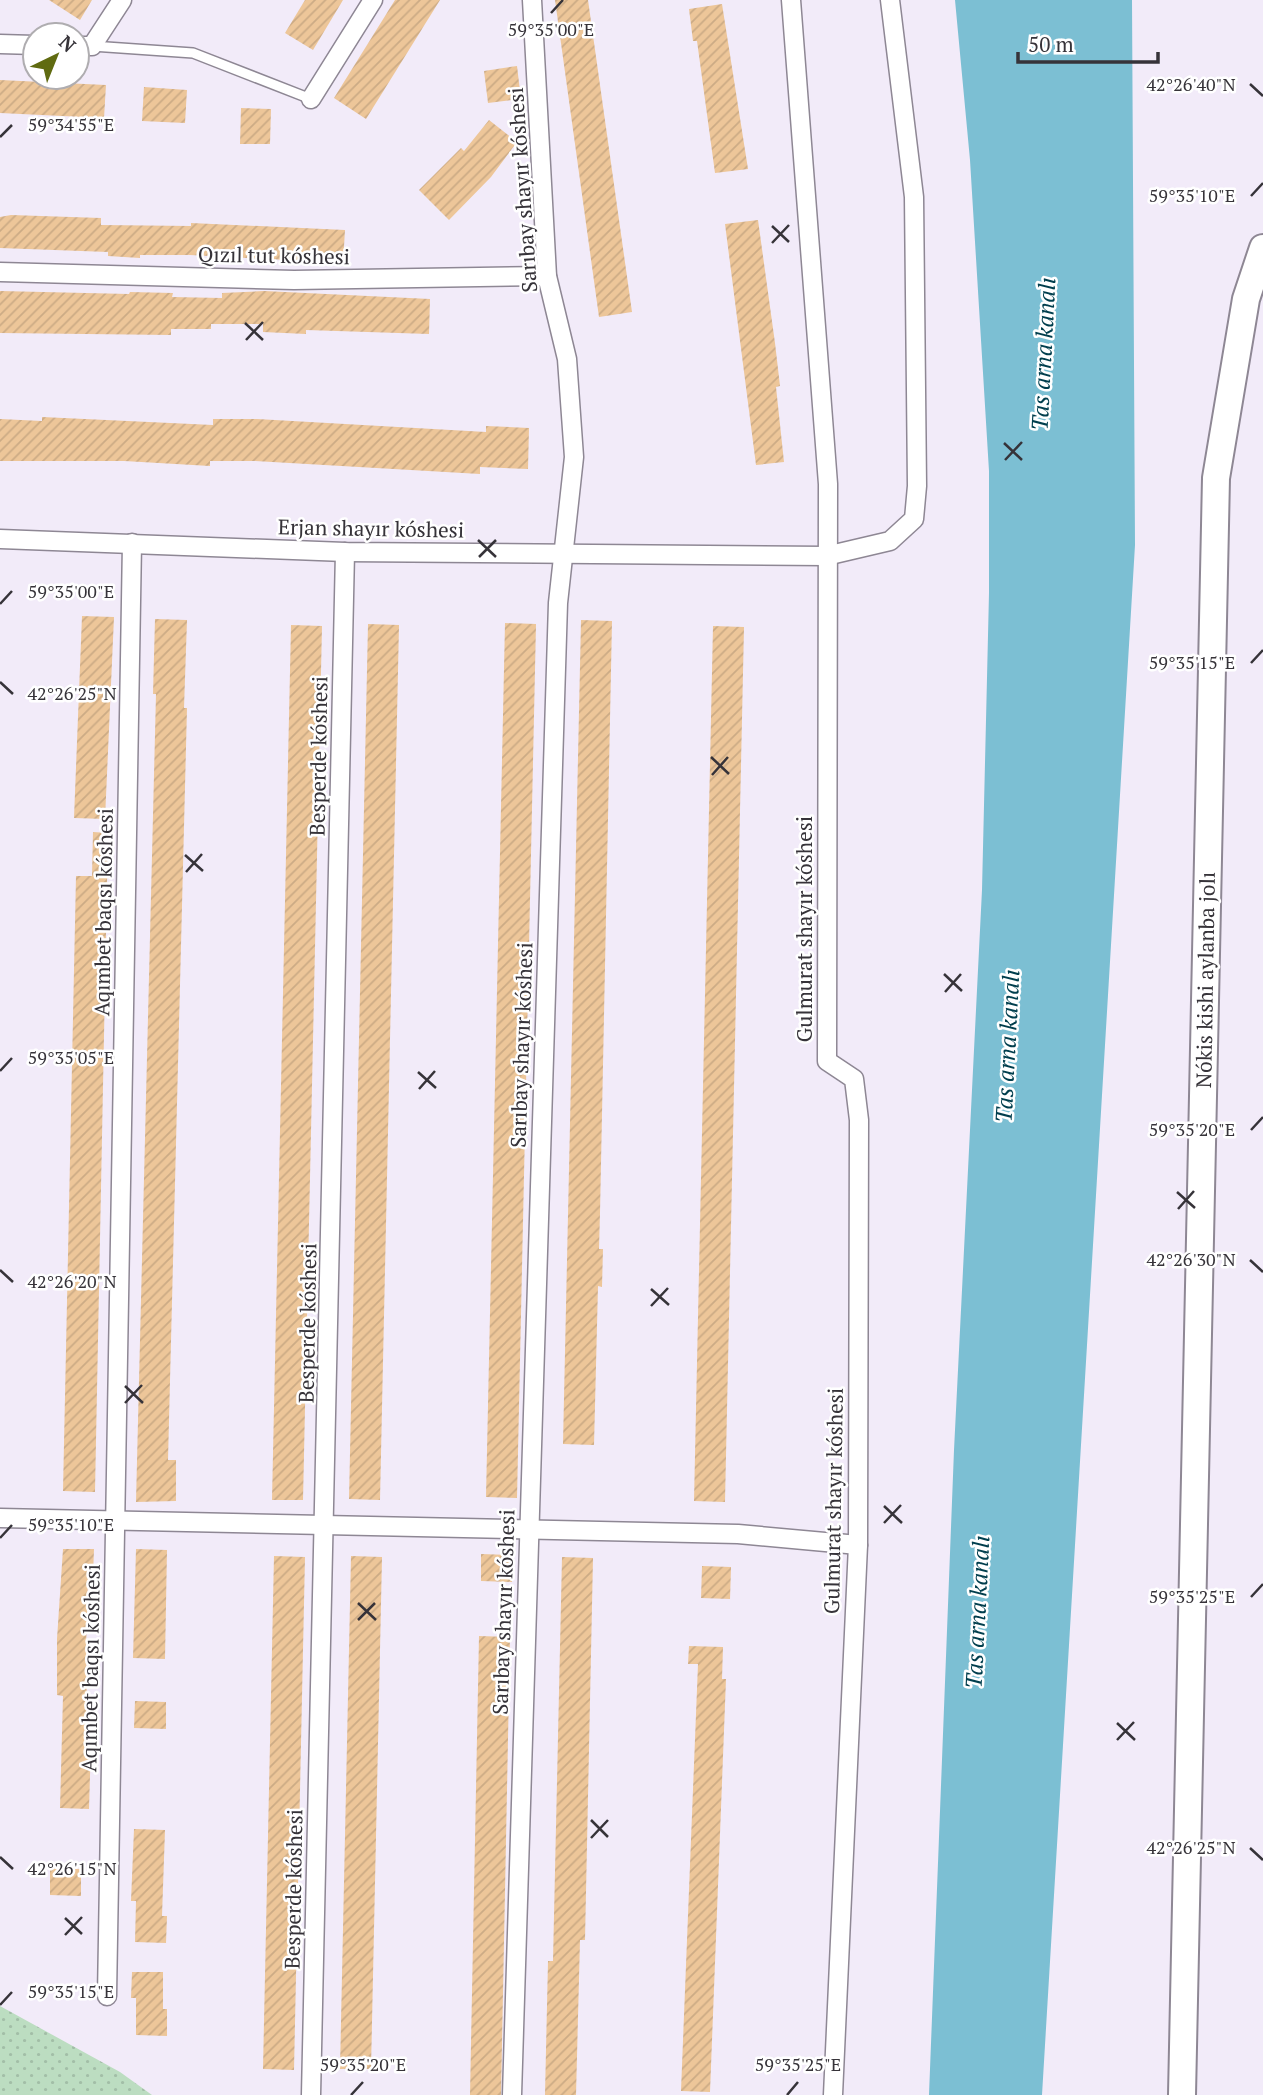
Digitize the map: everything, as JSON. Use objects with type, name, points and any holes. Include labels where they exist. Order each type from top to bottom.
[{"type":"main road","name":"Nókis kishi aylanba jolı","points":[[1182,2095],[1216,478],[1246,299],[1263,248]]},
{"type":"street","points":[[91,39],[122,0]]},
{"type":"street","points":[[311,99],[373,0]]},
{"type":"street","name":"Sarıbay shayır kóshesi","points":[[512,2095],[558,603],[574,457],[567,359],[547,276],[532,0]]},
{"type":"street","name":"Gulmurat shayır kóshesi","points":[[791,0],[828,484],[827,1061],[855,1079],[859,1120],[858,1545],[833,2095]]},
{"type":"street","name":"Erjan shayır kóshesi","points":[[0,539],[345,552],[826,556],[890,541],[914,519],[917,486],[914,197],[890,0]]},
{"type":"street","points":[[0,44],[21,45]]},
{"type":"street","name":"Qızıl tut kóshesi","points":[[0,272],[294,280],[547,276]]},
{"type":"street","name":"Aqımbet baqsı kóshesi","points":[[107,1996],[132,543]]},
{"type":"street","name":"Besperde kóshesi","points":[[311,2095],[345,552]]},
{"type":"street","points":[[0,1518],[528,1532],[738,1534],[858,1545]]},
{"type":"lane","points":[[91,46],[192,53],[311,99]]},
{"type":"green space","points":[[0,2006],[120,2072],[152,2095],[0,2095]]},
{"type":"water","name":"Tas arna kanalı","points":[[955,0],[1132,0],[1135,545],[1042,2095],[929,2095],[954,1450],[982,890],[989,593],[989,471],[970,160]]},
{"type":"building","points":[[49,0],[92,0],[80,20]]},
{"type":"building","points":[[305,0],[343,0],[313,50],[285,33]]},
{"type":"building","points":[[395,0],[440,0],[366,119],[334,98]]},
{"type":"building","points":[[555,0],[588,0],[632,312],[599,317]]},
{"type":"building","points":[[722,4],[748,169],[715,173],[697,41],[693,41],[689,9]]},
{"type":"building","points":[[517,66],[521,99],[488,103],[484,71]]},
{"type":"building","points":[[0,80],[21,81],[21,91],[91,91],[91,84],[106,85],[104,118],[0,113]]},
{"type":"building","points":[[144,87],[187,90],[185,123],[142,121]]},
{"type":"building","points":[[241,108],[271,109],[270,144],[240,144]]},
{"type":"building","points":[[489,120],[517,142],[491,177],[449,220],[419,190],[461,148],[464,151]]},
{"type":"building","points":[[11,215],[101,218],[101,225],[191,226],[191,223],[345,230],[343,263],[190,255],[140,255],[140,258],[108,256],[108,252],[0,248],[0,217]]},
{"type":"building","points":[[758,220],[780,386],[776,387],[784,462],[756,465],[725,224]]},
{"type":"building","points":[[0,291],[173,293],[172,297],[222,298],[222,293],[264,291],[430,299],[429,334],[306,330],[306,334],[263,332],[263,324],[211,324],[211,329],[171,329],[171,335],[0,333]]},
{"type":"building","points":[[42,417],[213,425],[213,419],[257,419],[486,432],[486,426],[529,428],[528,469],[480,467],[480,474],[255,461],[210,461],[210,466],[124,461],[0,461],[0,419],[42,421]]},
{"type":"building","points":[[82,616],[114,617],[105,819],[74,818]]},
{"type":"building","points":[[155,619],[187,620],[168,1460],[176,1460],[176,1501],[136,1502],[156,694],[153,694]]},
{"type":"building","points":[[581,620],[612,621],[599,1249],[603,1249],[602,1287],[598,1286],[594,1445],[563,1444]]},
{"type":"building","points":[[505,623],[536,624],[517,1498],[486,1497]]},
{"type":"building","points":[[368,624],[399,625],[380,1500],[349,1499]]},
{"type":"building","points":[[291,625],[322,626],[303,1500],[272,1500]]},
{"type":"building","points":[[713,626],[744,627],[725,1502],[694,1501]]},
{"type":"building","points":[[93,832],[108,833],[95,1492],[63,1491],[76,876],[92,876]]},
{"type":"building","points":[[63,1549],[94,1549],[93,1576],[88,1576],[86,1650],[87,1710],[92,1710],[89,1809],[60,1808],[63,1696],[57,1695],[57,1639]]},
{"type":"building","points":[[136,1549],[167,1550],[165,1659],[133,1658]]},
{"type":"building","points":[[481,1554],[513,1555],[512,1582],[481,1581]]},
{"type":"building","points":[[274,1556],[305,1557],[294,2070],[263,2069]]},
{"type":"building","points":[[351,1556],[382,1557],[371,2069],[340,2069]]},
{"type":"building","points":[[562,1557],[593,1558],[585,1940],[580,1940],[576,2095],[545,2095],[548,1961],[553,1961]]},
{"type":"building","points":[[702,1566],[731,1567],[730,1599],[701,1598]]},
{"type":"building","points":[[479,1636],[510,1637],[501,2095],[470,2095]]},
{"type":"building","points":[[689,1646],[723,1647],[722,1679],[726,1679],[710,2092],[681,2091],[698,1664],[688,1664]]},
{"type":"building","points":[[135,1701],[166,1702],[166,1729],[134,1728]]},
{"type":"building","points":[[134,1829],[165,1830],[162,1916],[167,1916],[166,1943],[135,1942],[136,1901],[131,1901]]},
{"type":"building","points":[[50,1868],[81,1869],[81,1896],[50,1895]]},
{"type":"building","points":[[132,1972],[163,1972],[163,2009],[167,2009],[167,2036],[136,2035],[136,1998],[131,1998]]}]
